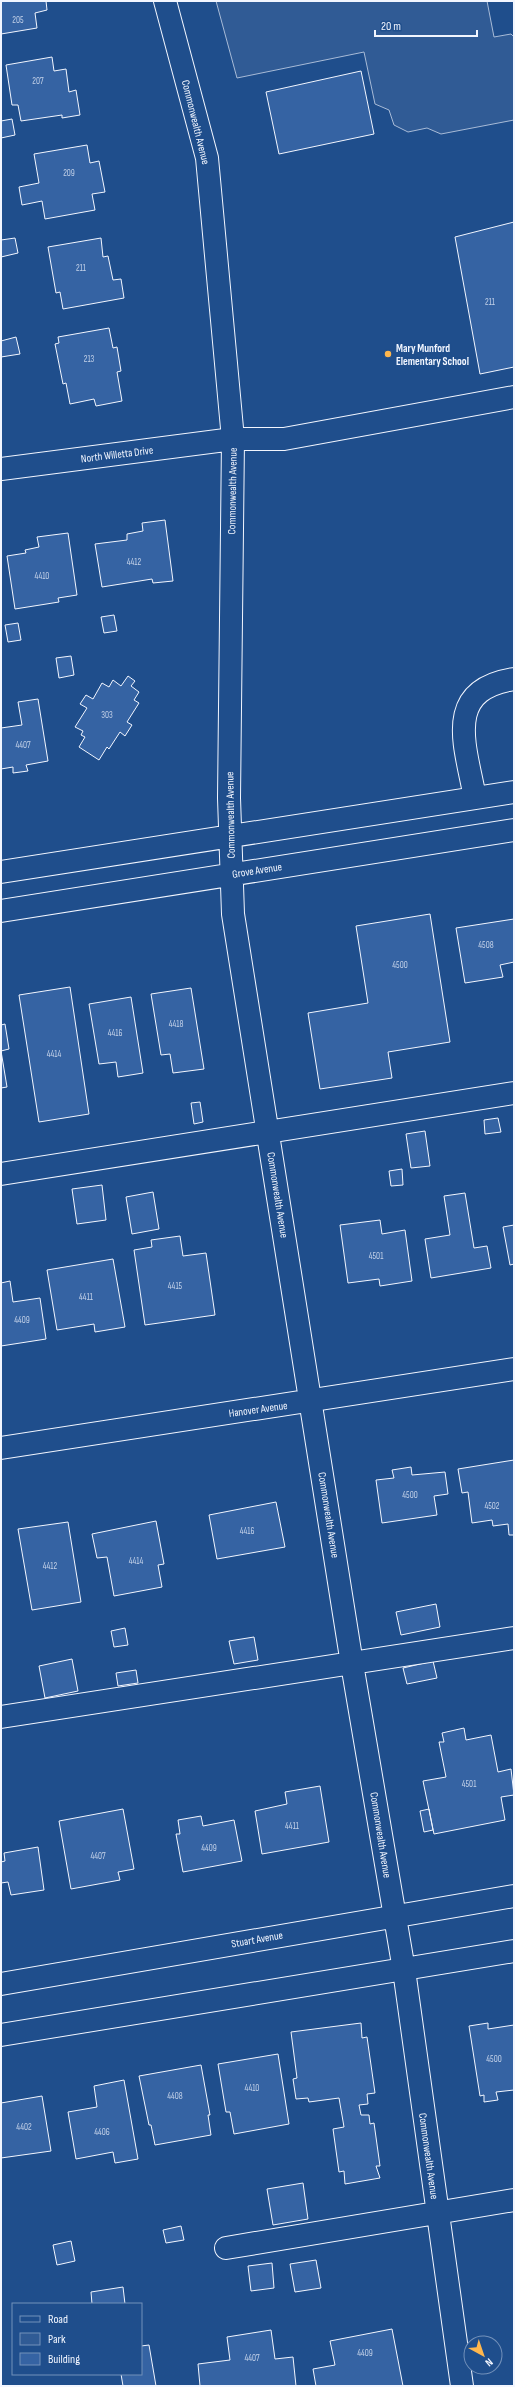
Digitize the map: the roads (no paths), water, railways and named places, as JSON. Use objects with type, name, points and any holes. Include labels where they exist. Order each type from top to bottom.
[{"type":"street","name":"Commonwealth Avenue","points":[[165,1],[207,158],[233,440],[230,836],[233,914],[269,1132],[352,1664],[404,1970],[436,2211],[462,2386]]},
{"type":"street","name":"North Willetta Drive","points":[[1,469],[233,440],[284,439],[514,397]]},
{"type":"street","points":[[474,798],[464,730],[465,710],[474,696],[485,687],[498,681],[514,679]]},
{"type":"street","points":[[1,872],[514,792]]},
{"type":"street","name":"Grove Avenue","points":[[1,911],[514,830]]},
{"type":"street","points":[[1,1174],[514,1093]]},
{"type":"street","name":"Hanover Avenue","points":[[1,1448],[311,1401],[514,1368]]},
{"type":"street","points":[[1,1717],[514,1638]]},
{"type":"street","name":"Stuart Avenue","points":[[1,1984],[394,1915],[514,1896]]},
{"type":"street","points":[[1,2035],[514,1951]]},
{"type":"street","points":[[226,2248],[436,2211],[514,2200]]},
{"type":"place","name":"Mary Munford Elementary School","points":[[388,354]]}]
